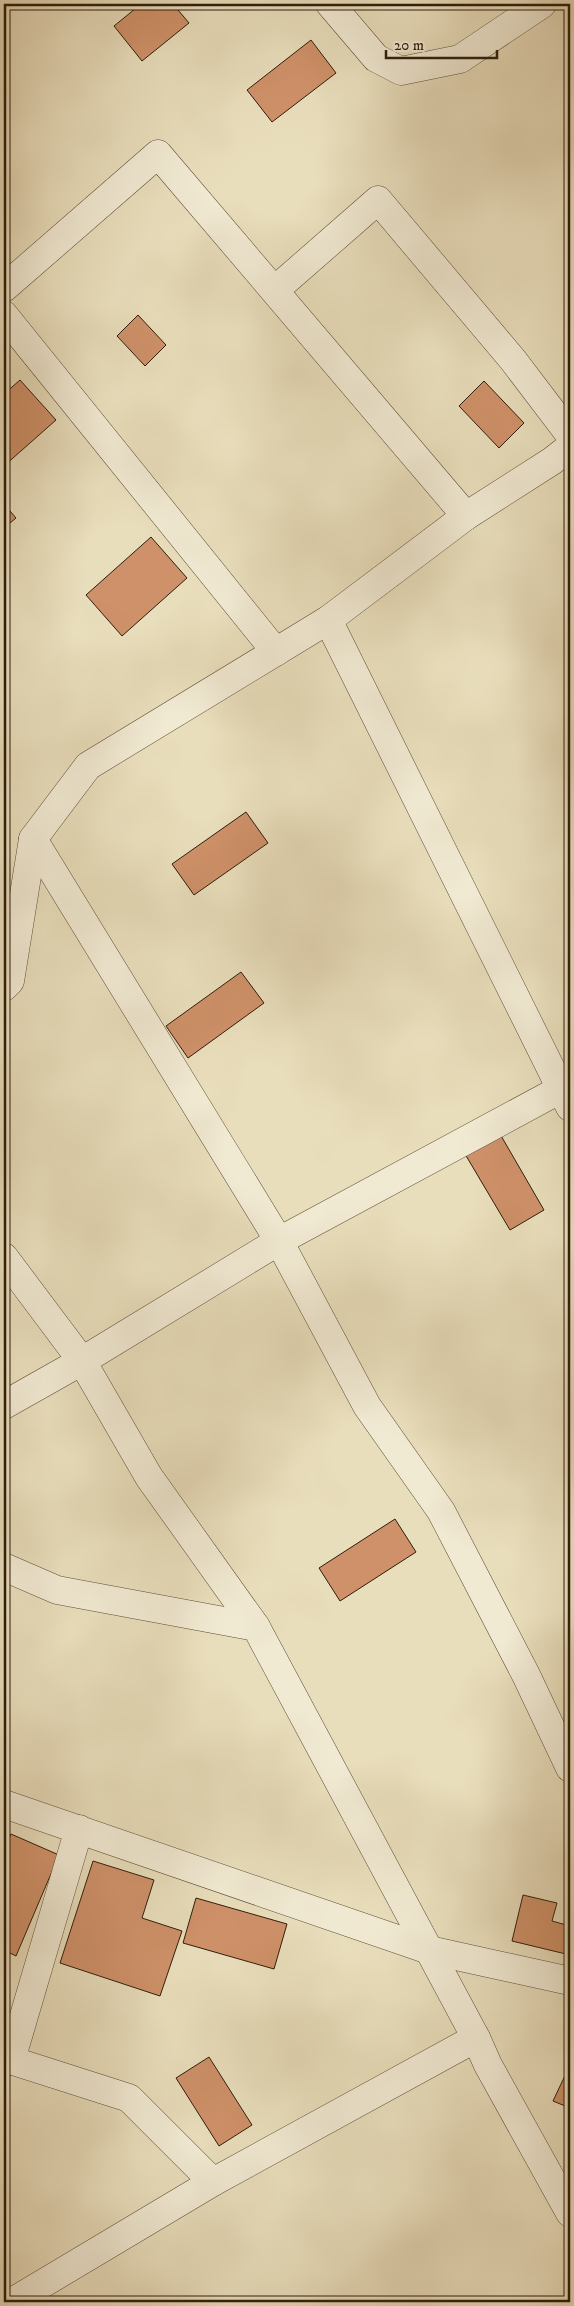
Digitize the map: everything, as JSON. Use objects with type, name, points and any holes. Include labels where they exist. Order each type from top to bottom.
[{"type":"street","points":[[330,4],[376,58],[401,71],[460,59],[542,4]]},
{"type":"street","points":[[4,288],[158,154],[466,516]]},
{"type":"street","points":[[275,290],[378,200],[513,360],[570,435]]},
{"type":"street","points":[[4,315],[276,652]]},
{"type":"street","points":[[4,987],[10,980],[33,839],[88,766],[328,620],[466,516],[552,461],[570,447]]},
{"type":"street","points":[[4,1405],[82,1361],[279,1241],[566,1098],[328,620]]},
{"type":"street","points":[[33,839],[279,1241],[367,1406],[441,1511],[526,1675],[570,1768]]},
{"type":"street","points":[[4,1257],[82,1361],[149,1477],[256,1627],[476,2038],[488,2065],[570,2213]]},
{"type":"street","points":[[4,1568],[57,1590],[256,1627]]},
{"type":"street","points":[[4,1804],[429,1950],[570,1981]]},
{"type":"street","points":[[79,1829],[6,2060],[129,2098],[213,2182]]},
{"type":"street","points":[[12,2302],[213,2182],[476,2038]]},
{"type":"building","points":[[141,4],[173,4],[189,23],[142,61],[114,26]]},
{"type":"building","points":[[311,40],[336,73],[272,122],[247,90]]},
{"type":"building","points":[[138,315],[166,345],[145,366],[117,336]]},
{"type":"building","points":[[20,380],[56,420],[4,466],[4,394]]},
{"type":"building","points":[[484,381],[524,423],[499,448],[459,406]]},
{"type":"building","points":[[4,504],[16,518],[4,528]]},
{"type":"building","points":[[151,537],[187,578],[122,636],[86,595]]},
{"type":"building","points":[[246,812],[268,843],[194,895],[172,864]]},
{"type":"building","points":[[241,972],[264,1003],[188,1058],[166,1026]]},
{"type":"building","points":[[500,1134],[544,1210],[510,1230],[465,1154]]},
{"type":"building","points":[[395,1519],[416,1552],[340,1601],[319,1568]]},
{"type":"building","points":[[11,1834],[59,1855],[16,1956],[4,1950],[4,1850]]},
{"type":"building","points":[[93,1861],[154,1880],[142,1918],[182,1931],[160,1996],[60,1963]]},
{"type":"building","points":[[523,1895],[557,1903],[552,1921],[570,1926],[570,1955],[512,1941]]},
{"type":"building","points":[[196,1898],[287,1924],[274,1969],[183,1943]]},
{"type":"building","points":[[209,2057],[252,2125],[219,2146],[176,2078]]},
{"type":"building","points":[[570,2065],[570,2108],[553,2101]]}]
